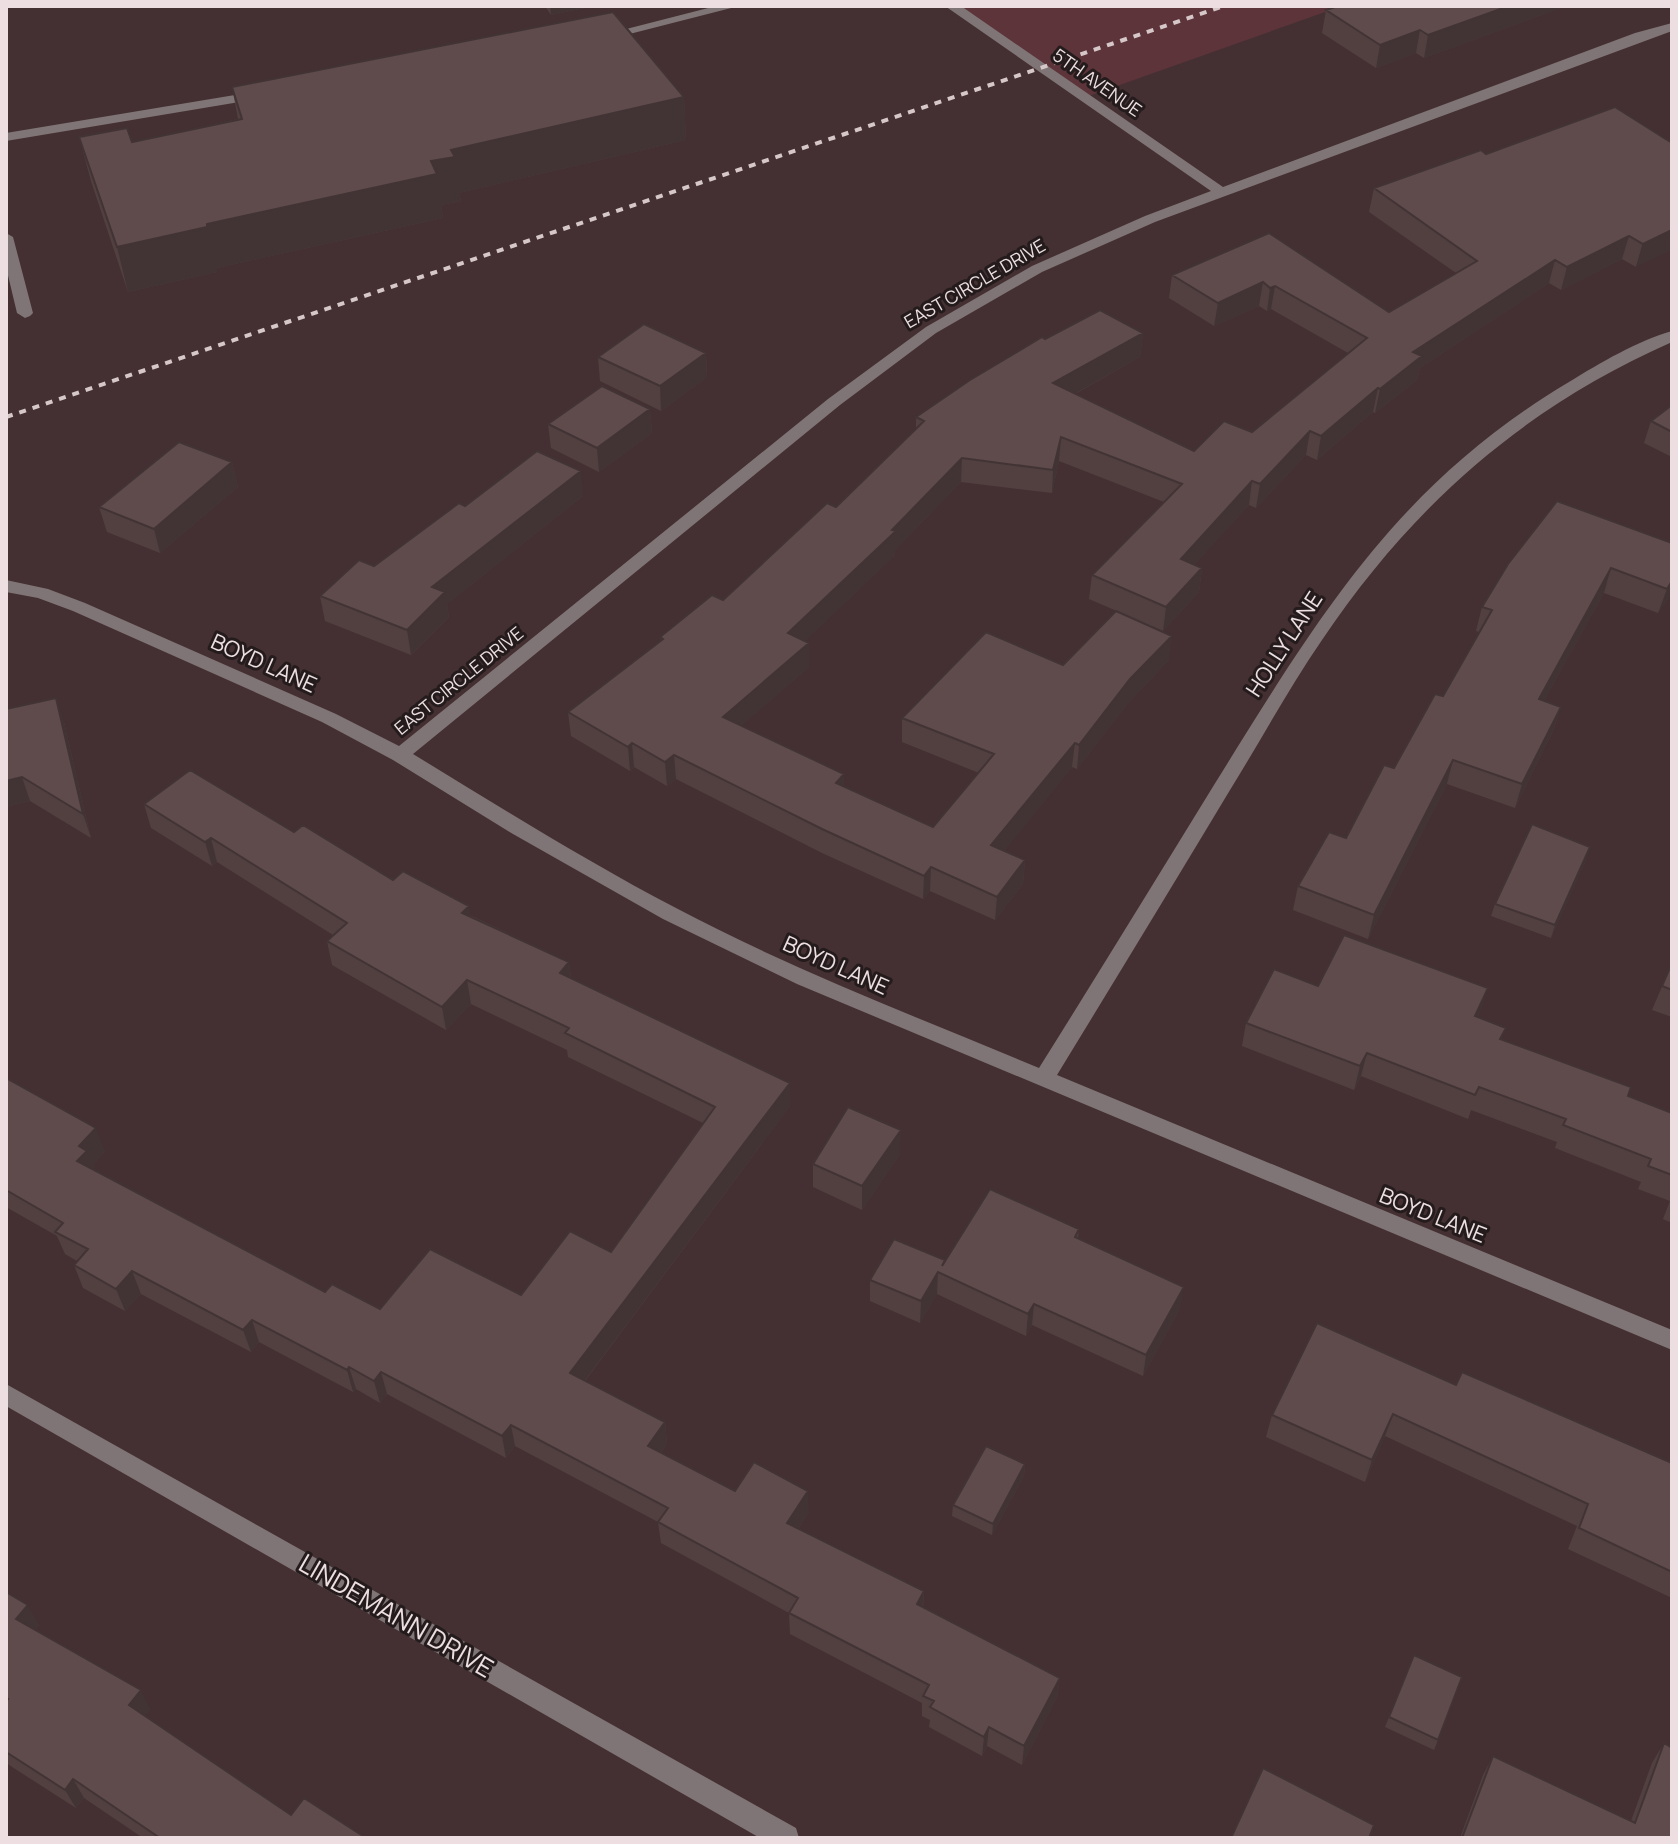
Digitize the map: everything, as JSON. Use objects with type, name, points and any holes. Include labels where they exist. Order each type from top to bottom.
[{"type":"street","points":[[596,38],[639,31],[732,6]]},
{"type":"street","name":"5TH AVENUE","points":[[952,6],[1220,191]]},
{"type":"street","name":"EAST CIRCLE DRIVE","points":[[400,755],[910,343],[1037,269],[1220,191],[1640,36],[1672,27]]},
{"type":"street","points":[[6,137],[268,93]]},
{"type":"street","points":[[6,237],[25,313]]},
{"type":"street","name":"HOLLY LANE","points":[[1043,1080],[1306,652],[1357,578],[1448,477],[1493,440],[1561,394],[1645,347],[1672,336]]},
{"type":"street","name":"BOYD LANE","points":[[6,586],[42,593],[79,607],[329,718],[400,755],[520,829],[670,914],[804,979],[1672,1340]]},
{"type":"street","name":"LINDEMANN DRIVE","points":[[6,1394],[786,1838]]},
{"type":"shaded area","points":[[952,6],[1342,6],[1086,97]]},
{"type":"building","points":[[1338,6],[1509,6],[1428,35],[1420,30],[1380,45],[1326,10]]},
{"type":"building","points":[[613,12],[684,97],[451,150],[455,157],[431,161],[437,174],[207,224],[207,227],[117,247],[79,137],[127,128],[132,142],[242,119],[232,87]]},
{"type":"building","points":[[1615,107],[1672,143],[1672,230],[1643,244],[1629,236],[1567,267],[1555,260],[1413,352],[1422,356],[1321,436],[1310,431],[1260,484],[1252,481],[1181,559],[1202,568],[1166,607],[1092,575],[1182,484],[1061,437],[1053,470],[962,458],[892,530],[896,531],[788,633],[809,643],[723,717],[844,774],[836,783],[933,827],[994,754],[902,718],[986,632],[1063,665],[1116,611],[1172,636],[1130,679],[1079,745],[1075,743],[991,845],[1025,860],[997,897],[931,867],[924,876],[674,755],[665,762],[632,743],[628,747],[568,712],[663,639],[660,637],[712,595],[723,600],[827,503],[836,507],[924,421],[916,417],[1042,337],[1045,339],[1100,310],[1143,333],[1053,383],[1194,451],[1224,421],[1252,432],[1367,338],[1263,282],[1218,303],[1172,275],[1269,233],[1389,312],[1477,261],[1374,188],[1481,150],[1486,154]]},
{"type":"building","points":[[644,324],[706,353],[660,386],[598,357]]},
{"type":"building","points":[[602,386],[650,409],[597,448],[548,424]]},
{"type":"building","points":[[1672,405],[1672,432],[1651,421]]},
{"type":"building","points":[[179,442],[232,462],[154,529],[99,507]]},
{"type":"building","points":[[537,451],[581,471],[432,587],[445,592],[407,630],[320,596],[359,560],[374,566],[459,503],[465,506]]},
{"type":"building","points":[[1557,501],[1672,543],[1672,581],[1667,589],[1611,568],[1539,699],[1561,707],[1522,784],[1453,760],[1374,915],[1298,886],[1329,832],[1346,838],[1384,765],[1394,768],[1435,694],[1443,696],[1492,610],[1482,607],[1508,564]]},
{"type":"building","points":[[56,698],[83,814],[22,777],[6,781],[6,709]]},
{"type":"building","points":[[190,770],[294,832],[303,825],[393,880],[403,871],[469,906],[462,913],[569,962],[560,973],[790,1083],[570,1373],[665,1422],[648,1446],[735,1491],[754,1462],[808,1491],[787,1523],[924,1591],[917,1604],[1060,1678],[1024,1746],[989,1727],[984,1737],[930,1707],[934,1701],[923,1696],[929,1685],[789,1613],[798,1598],[658,1522],[668,1508],[511,1425],[502,1436],[381,1372],[374,1381],[252,1320],[243,1330],[132,1271],[116,1289],[74,1265],[88,1249],[55,1232],[63,1223],[6,1190],[6,1078],[96,1128],[79,1146],[87,1151],[77,1161],[325,1292],[332,1284],[380,1309],[430,1249],[521,1295],[570,1231],[611,1252],[715,1107],[565,1033],[569,1028],[467,980],[442,1007],[327,941],[347,923],[211,838],[205,842],[144,804]]},
{"type":"building","points":[[1532,824],[1590,847],[1555,925],[1495,904]]},
{"type":"building","points":[[1344,935],[1488,988],[1475,1016],[1506,1028],[1500,1039],[1631,1087],[1628,1096],[1672,1113],[1672,1175],[1648,1166],[1651,1159],[1563,1125],[1566,1119],[1479,1087],[1475,1095],[1367,1053],[1360,1066],[1246,1023],[1274,969],[1318,986]]},
{"type":"building","points":[[1672,963],[1672,990],[1662,986]]},
{"type":"building","points":[[848,1107],[901,1130],[862,1186],[813,1164]]},
{"type":"building","points":[[990,1189],[1079,1229],[1075,1237],[1184,1287],[1146,1355],[1034,1304],[1028,1314],[938,1272],[921,1301],[870,1280],[894,1239],[945,1260],[942,1266]]},
{"type":"building","points":[[1317,1323],[1456,1385],[1462,1372],[1672,1463],[1672,1572],[1579,1528],[1588,1504],[1393,1414],[1372,1460],[1272,1415]]},
{"type":"building","points":[[986,1446],[1025,1464],[993,1524],[953,1505]]},
{"type":"building","points":[[6,1592],[28,1605],[16,1619],[141,1690],[129,1705],[291,1815],[304,1798],[366,1838],[160,1838],[73,1779],[65,1790],[6,1752]]},
{"type":"building","points":[[1414,1655],[1462,1677],[1438,1740],[1389,1717]]},
{"type":"building","points":[[1664,1743],[1672,1748],[1672,1838],[1462,1838],[1493,1756],[1635,1823]]},
{"type":"building","points":[[1263,1768],[1374,1825],[1369,1838],[1231,1838]]},
{"type":"railway","points":[[6,417],[1224,6]]}]
